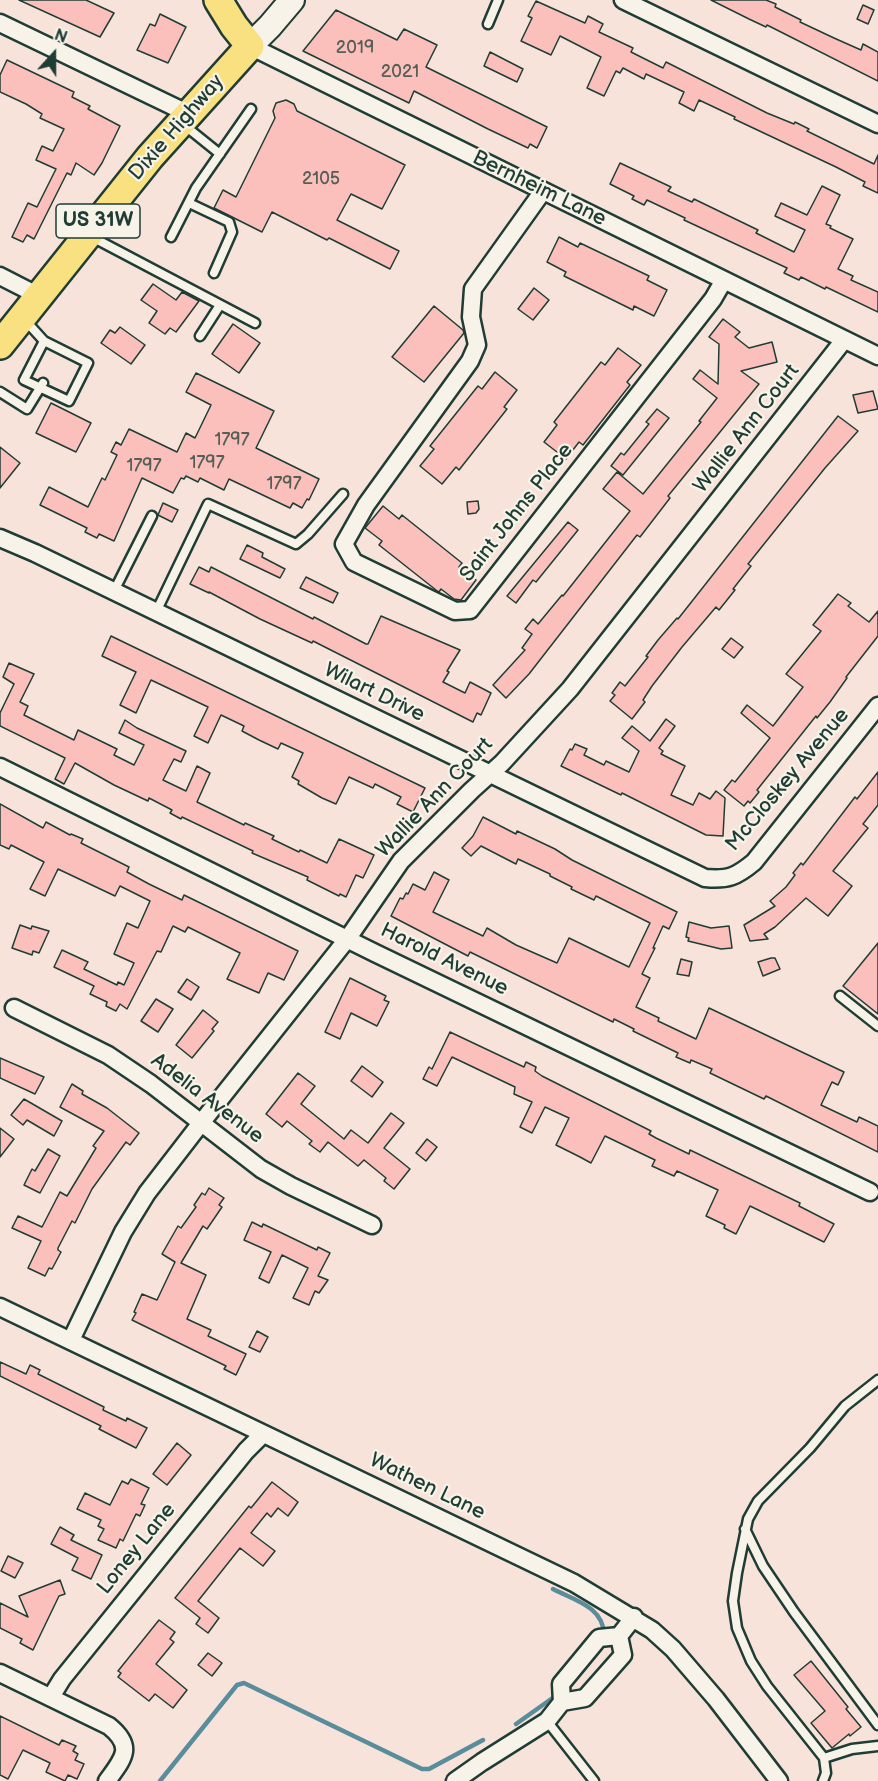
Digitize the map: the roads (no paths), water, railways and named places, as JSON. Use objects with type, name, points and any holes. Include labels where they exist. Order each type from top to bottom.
[{"type":"main road","name":"Bernheim Lane","points":[[218,0],[250,46]]},
{"type":"main road","name":"Dixie Highway","points":[[0,345],[150,157],[250,46]]},
{"type":"street","name":"Dixie Highway","points":[[250,46],[292,0]]},
{"type":"street","points":[[623,0],[878,124]]},
{"type":"street","points":[[0,23],[185,119]]},
{"type":"street","name":"Bernheim Lane","points":[[250,46],[878,356]]},
{"type":"street","name":"Saint Johns Place","points":[[543,191],[472,289],[471,317],[477,345],[470,361],[361,515],[344,544],[354,562],[456,611],[470,610],[713,299],[724,280]]},
{"type":"street","points":[[0,276],[39,296]]},
{"type":"street","name":"Wallie Ann Court","points":[[71,1340],[123,1232],[147,1193],[348,938],[401,861],[489,775],[570,689],[844,340]]},
{"type":"street","name":"Wilart Drive","points":[[0,538],[114,591],[686,870],[705,878],[720,880],[730,878]]},
{"type":"street","name":"McCloskey Avenue","points":[[730,878],[754,862],[878,706]]},
{"type":"street","name":"Harold Avenue","points":[[0,767],[870,1192]]},
{"type":"street","name":"Adelia Avenue","points":[[15,1008],[108,1055],[151,1084],[261,1169],[372,1225]]},
{"type":"street","name":"Wathen Lane","points":[[0,1307],[574,1583],[634,1617],[673,1649],[716,1699],[779,1781]]},
{"type":"street","name":"Loney Lane","points":[[51,1697],[62,1678],[238,1460],[263,1434]]},
{"type":"street","points":[[562,1701],[585,1698],[623,1656],[620,1636],[634,1617]]},
{"type":"street","points":[[455,1781],[547,1721],[562,1701],[561,1684],[599,1638],[620,1636]]},
{"type":"street","points":[[0,1673],[109,1726],[120,1736],[124,1750],[122,1761],[107,1781]]},
{"type":"lane","points":[[488,24],[498,0]]},
{"type":"lane","points":[[171,237],[196,189],[251,109]]},
{"type":"lane","points":[[185,119],[220,154]]},
{"type":"lane","points":[[189,203],[229,222],[231,227],[232,232],[214,273]]},
{"type":"lane","points":[[87,234],[255,323]]},
{"type":"lane","points":[[200,336],[220,305]]},
{"type":"lane","points":[[22,317],[44,341],[60,354],[88,363],[69,401],[42,386],[24,380],[44,341]]},
{"type":"lane","points":[[0,392],[27,409],[42,386]]},
{"type":"lane","points":[[156,612],[208,504],[296,544],[308,534],[343,494]]},
{"type":"lane","points":[[114,591],[152,516]]},
{"type":"lane","points":[[840,996],[878,1026]]},
{"type":"lane","points":[[823,1781],[824,1758],[767,1686],[752,1661],[737,1628],[733,1601],[748,1519],[758,1501],[810,1448],[845,1406],[878,1380]]},
{"type":"lane","points":[[746,1529],[763,1566],[794,1612],[878,1725]]},
{"type":"lane","points":[[547,1721],[594,1781]]},
{"type":"lane","points":[[824,1758],[852,1749],[878,1746]]},
{"type":"waterway","points":[[553,1589],[593,1611],[603,1625],[604,1635]]},
{"type":"waterway","points":[[160,1781],[237,1685],[244,1683],[422,1769],[429,1769],[483,1740]]},
{"type":"waterway","points":[[516,1724],[554,1697]]}]
